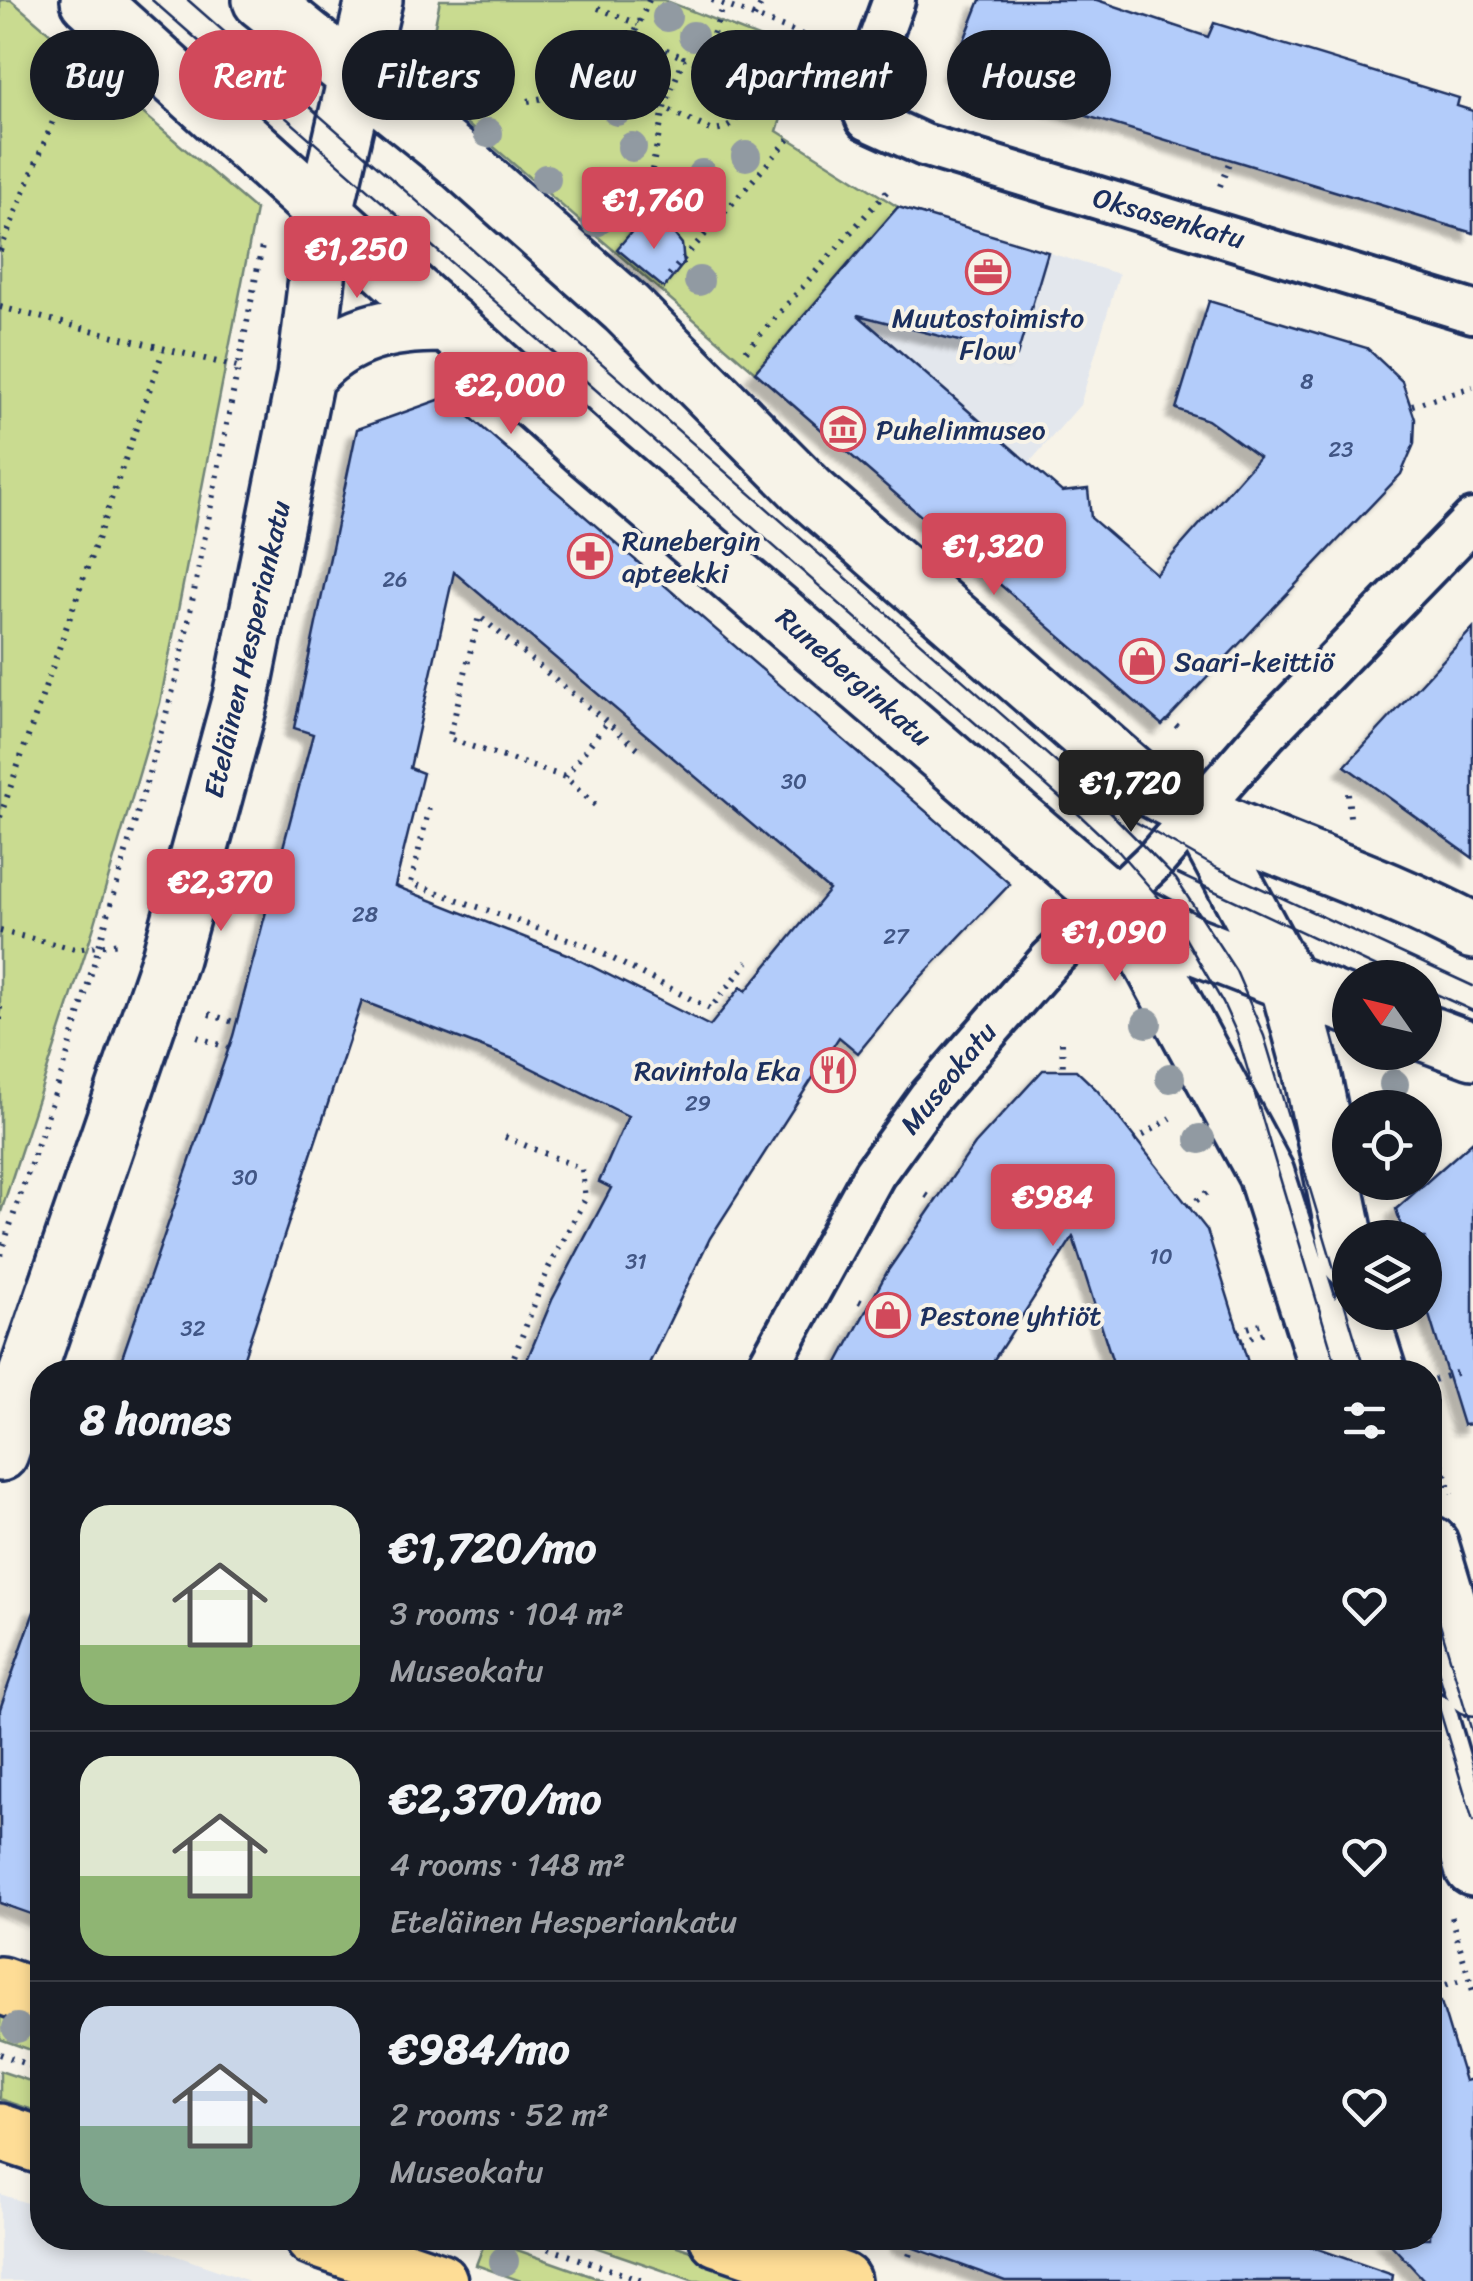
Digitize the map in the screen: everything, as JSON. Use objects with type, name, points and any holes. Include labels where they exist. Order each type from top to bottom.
[{"type":"main road","points":[[261,0],[342,66]]},
{"type":"main road","name":"Eteläinen Hesperiankatu","points":[[367,30],[374,0]]},
{"type":"main road","name":"Runeberginkatu","points":[[86,25],[325,212],[448,324],[1114,902],[1158,930],[1332,1000]]},
{"type":"main road","name":"Eteläinen Hesperiankatu","points":[[32,1360],[170,958],[241,697],[306,377],[325,212],[346,120]]},
{"type":"main road","points":[[414,120],[626,308],[810,493],[1143,784],[1198,815],[1354,874],[1473,932]]},
{"type":"main road","points":[[306,377],[341,343],[361,335],[390,327],[448,324]]},
{"type":"main road","points":[[1198,815],[1288,984],[1311,1068],[1342,1220]]},
{"type":"main road","points":[[1114,902],[1146,952],[1266,1174],[1325,1360]]},
{"type":"main road","points":[[1442,1040],[1473,1051]]},
{"type":"main road","points":[[1365,1330],[1374,1360]]},
{"type":"main road","name":"Eteläinen Hesperiankatu","points":[[0,1453],[30,1366]]},
{"type":"main road","points":[[1442,1584],[1473,1687]]},
{"type":"main road","points":[[1442,1761],[1473,1868]]},
{"type":"main road","points":[[0,1985],[30,1996]]},
{"type":"main road","points":[[0,2132],[30,2142]]},
{"type":"main road","points":[[348,2250],[439,2281]]},
{"type":"main road","points":[[753,2250],[842,2281]]},
{"type":"street","name":"Oksasenkatu","points":[[894,0],[858,98],[867,120],[924,145],[1473,312]]},
{"type":"street","name":"Museokatu","points":[[772,1360],[874,1174],[929,1098],[1050,960],[1114,902],[1198,815],[1266,733],[1473,520]]},
{"type":"path","points":[[636,30],[649,0]]},
{"type":"path","points":[[714,0],[786,30]]},
{"type":"path","points":[[754,18],[763,1]]},
{"type":"path","points":[[715,30],[724,5]]},
{"type":"path","points":[[598,8],[638,24]]},
{"type":"path","points":[[0,251],[86,25]]},
{"type":"path","points":[[671,52],[691,60]]},
{"type":"path","points":[[671,90],[684,58]]},
{"type":"path","points":[[528,102],[535,100]]},
{"type":"path","points":[[671,111],[713,131],[726,130],[737,120]]},
{"type":"path","points":[[646,200],[662,120]]},
{"type":"path","points":[[660,285],[791,137]]},
{"type":"path","points":[[744,354],[887,191]]},
{"type":"path","points":[[0,1255],[64,1067],[178,673],[266,224]]},
{"type":"path","points":[[0,307],[237,367]]},
{"type":"path","points":[[0,817],[163,351]]},
{"type":"path","points":[[1412,405],[1473,387]]},
{"type":"path","points":[[595,805],[565,777],[449,739],[479,616],[639,748]]},
{"type":"path","points":[[1168,718],[1178,727]]},
{"type":"path","points":[[565,777],[607,722]]},
{"type":"path","points":[[429,808],[411,883],[590,946],[710,1009],[748,962]]},
{"type":"path","points":[[0,930],[76,949],[126,942]]},
{"type":"path","points":[[0,1007],[0,1021]]},
{"type":"path","points":[[204,1012],[236,1023]]},
{"type":"path","points":[[195,1037],[229,1048]]},
{"type":"path","points":[[1062,1042],[1063,1070]]},
{"type":"path","points":[[1134,1141],[1172,1118]]},
{"type":"path","points":[[506,1137],[582,1169],[584,1200],[548,1268],[513,1360]]},
{"type":"path","points":[[1188,1206],[1211,1189]]},
{"type":"path","points":[[926,1195],[935,1201]]},
{"type":"path","points":[[859,1301],[868,1306]]},
{"type":"path","points":[[1238,1331],[1264,1323]]},
{"type":"path","points":[[1241,1341],[1267,1332]]},
{"type":"path","points":[[1442,1378],[1462,1372]]},
{"type":"path","points":[[1442,1986],[1458,1982]]},
{"type":"path","points":[[0,2054],[30,2065]]},
{"type":"path","points":[[1462,2072],[1473,2068]]},
{"type":"path","points":[[554,2250],[643,2281]]},
{"type":"shaded area","points":[[898,207],[1119,274],[1080,405],[956,546],[755,372]]},
{"type":"shaded area","points":[[0,2194],[30,2204],[30,2250],[160,2250],[249,2281],[0,2281]]},
{"type":"green space","points":[[0,0],[11,0],[46,30],[30,30],[30,120],[151,120],[256,210],[160,703],[93,930],[0,1215]]},
{"type":"green space","points":[[440,0],[664,0],[740,30],[691,30],[691,120],[781,120],[777,131],[898,207],[755,372],[462,120],[515,120],[515,30],[434,30]]},
{"type":"green space","points":[[0,2009],[30,2020],[30,2050],[0,2039]]},
{"type":"green space","points":[[0,2071],[30,2081],[30,2109],[0,2099]]},
{"type":"green space","points":[[482,2250],[517,2250],[605,2281],[521,2281],[476,2265]]},
{"type":"green space","points":[[604,2250],[689,2250],[778,2281],[694,2281]]},
{"type":"building","points":[[980,0],[1097,0],[1208,37],[1214,23],[1459,98],[1457,106],[1473,111],[1473,233],[1100,120],[1111,120],[1111,30],[968,30]]},
{"type":"building","points":[[898,207],[1048,252],[1017,356],[858,315],[1062,492],[1088,489],[1091,518],[1156,574],[1259,457],[1208,420],[1176,409],[1209,301],[1367,348],[1402,381],[1415,419],[1414,444],[1401,474],[1162,725],[755,372]]},
{"type":"building","points":[[639,223],[668,226],[682,244],[684,263],[664,288],[617,249]]},
{"type":"building","points":[[447,397],[1010,884],[918,980],[858,1053],[839,1037],[710,1238],[651,1360],[527,1360],[552,1300],[611,1188],[599,1182],[628,1116],[513,1059],[362,1001],[243,1360],[121,1360],[233,1036],[313,734],[294,728],[357,429]],"holes":[[[454,572],[829,890],[746,991],[741,987],[710,1026],[569,955],[395,886],[423,773],[410,768]]]},
{"type":"building","points":[[1473,628],[1473,858],[1345,766]]},
{"type":"building","points":[[1043,1070],[1076,1070],[1097,1090],[1207,1230],[1247,1360],[1112,1360],[1073,1237],[994,1360],[839,1360],[887,1272],[975,1144]]},
{"type":"building","points":[[1473,1141],[1473,1424],[1463,1425],[1434,1330],[1442,1330],[1442,1220],[1399,1220],[1396,1209],[1406,1200],[1442,1200],[1442,1168]]},
{"type":"building","points":[[30,1623],[30,1914],[0,1903],[0,1709]]},
{"type":"building","points":[[1442,2005],[1465,2081],[1473,2079],[1473,2281],[1425,2281],[1396,2250],[1442,2250]]},
{"type":"building","points":[[919,2250],[1321,2250],[1393,2275],[1392,2281],[1005,2281]]},
{"type":"tram line","points":[[152,0],[1072,808],[1119,852],[1167,907],[1237,1034],[1334,1360]]},
{"type":"tram line","points":[[188,0],[1090,792],[1176,879],[1236,971],[1264,1036],[1361,1360]]},
{"type":"tram line","points":[[1132,820],[1217,868],[1473,986]]},
{"type":"tram line","points":[[1178,874],[1362,960]]},
{"type":"tram line","points":[[1442,997],[1473,1011]]},
{"type":"tram line","points":[[1442,1631],[1473,1735]]},
{"type":"tram line","points":[[1442,1718],[1473,1821]]},
{"type":"place","name":"Muutostoimisto Flow","points":[[988,272]]},
{"type":"place","name":"Puhelinmuseo","points":[[843,429]]},
{"type":"place","name":"Runebergin apteekki","points":[[590,556]]},
{"type":"place","name":"Saari-keittiö","points":[[1142,661]]},
{"type":"place","name":"Ravintola Eka","points":[[833,1070]]},
{"type":"place","name":"Pestone yhtiöt","points":[[888,1315]]}]
